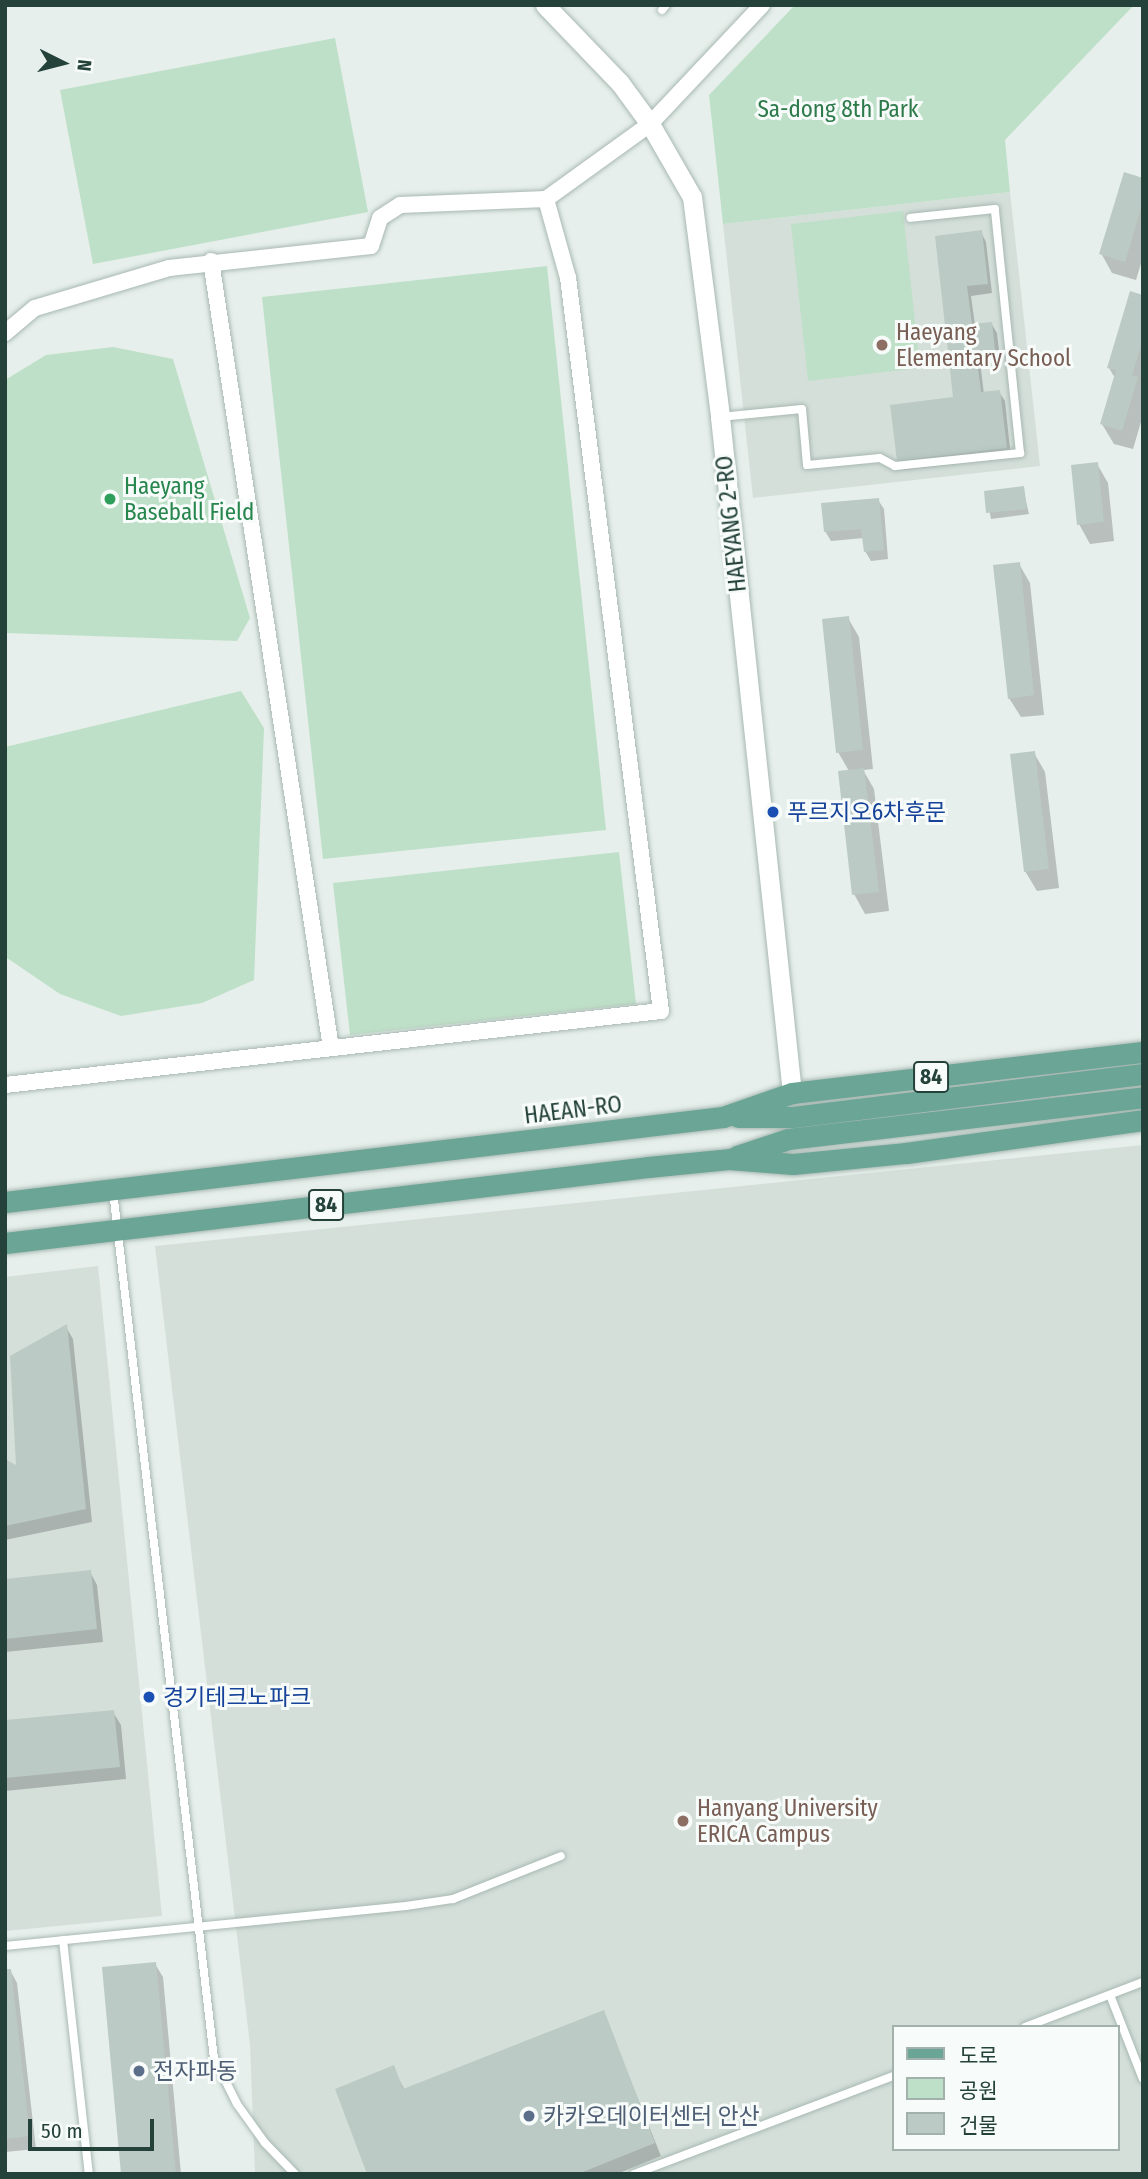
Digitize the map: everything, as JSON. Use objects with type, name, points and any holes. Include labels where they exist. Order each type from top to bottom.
[{"type":"main road","name":"HAEAN-RO","points":[[5,1202],[723,1117],[792,1093],[1143,1052]]},
{"type":"main road","points":[[723,1117],[793,1117],[1143,1074]]},
{"type":"main road","points":[[729,1159],[788,1139],[1143,1097]]},
{"type":"main road","name":"84","points":[[5,1243],[729,1159],[793,1164],[831,1160],[1143,1120]]},
{"type":"street","name":"HAEYANG 2-RO","points":[[545,5],[620,83],[650,124],[692,197],[720,417],[792,1093]]},
{"type":"street","points":[[5,333],[35,308],[169,268],[211,261],[372,246],[380,218],[400,205],[546,199],[650,124],[762,5]]},
{"type":"street","points":[[5,1085],[661,1011],[568,278],[546,199]]},
{"type":"street","points":[[211,261],[331,1048]]},
{"type":"lane","points":[[720,417],[802,409],[807,465],[880,458],[895,466],[1020,453],[995,209],[910,218]]},
{"type":"lane","points":[[113,1191],[214,2058],[237,2104],[265,2143],[295,2174]]},
{"type":"lane","points":[[5,1946],[453,1899],[561,1856]]},
{"type":"lane","points":[[63,1940],[89,2174]]},
{"type":"lane","points":[[1030,2025],[1143,1982]]},
{"type":"lane","points":[[1110,1995],[1143,2079]]},
{"type":"lane","points":[[634,2174],[892,2077]]},
{"type":"shaded area","name":"Haeyang Elementary School","points":[[1010,192],[1040,466],[753,498],[723,224]]},
{"type":"shaded area","name":"Hanyang University ERICA Campus","points":[[1143,1145],[1143,2174],[255,2174],[250,2045],[155,1246]]},
{"type":"shaded area","points":[[98,1266],[162,1916],[5,1931],[5,1277]]},
{"type":"green space","name":"Sa-dong 8th Park","points":[[795,5],[1134,5],[1005,140],[1010,192],[723,224],[709,95]]},
{"type":"green space","points":[[335,38],[368,212],[93,264],[60,90]]},
{"type":"green space","points":[[903,211],[920,368],[808,381],[791,224]]},
{"type":"green space","points":[[547,266],[606,830],[323,859],[262,297]]},
{"type":"green space","name":"Haeyang Baseball Field","points":[[113,347],[173,359],[250,618],[237,641],[5,633],[5,380],[46,355]]},
{"type":"green space","points":[[241,691],[264,728],[254,980],[202,1003],[121,1016],[60,994],[7,958],[5,747]]},
{"type":"green space","points":[[619,852],[636,1004],[350,1035],[333,883]]},
{"type":"building","points":[[1124,172],[1143,178],[1143,202],[1125,262],[1099,254]]},
{"type":"building","name":"Haeyang Elementary School","points":[[982,230],[988,284],[967,286],[972,324],[992,322],[995,350],[976,352],[981,392],[1000,390],[1007,448],[897,461],[890,405],[953,397],[935,236]]},
{"type":"building","points":[[1130,291],[1143,295],[1143,340],[1132,375],[1138,377],[1122,431],[1100,424],[1116,370],[1107,368]]},
{"type":"building","points":[[1098,462],[1104,522],[1077,525],[1071,465]]},
{"type":"building","points":[[1024,486],[1027,509],[986,513],[984,491]]},
{"type":"building","points":[[879,498],[884,550],[864,552],[861,529],[824,532],[821,503]]},
{"type":"building","points":[[1020,562],[1034,695],[1008,699],[993,565]]},
{"type":"building","points":[[849,616],[863,750],[836,753],[822,619]]},
{"type":"building","points":[[1035,751],[1049,869],[1024,872],[1010,754]]},
{"type":"building","points":[[864,768],[879,892],[852,895],[838,771]]},
{"type":"building","points":[[67,1324],[86,1509],[5,1526],[5,1459],[16,1465],[10,1356]]},
{"type":"building","points":[[91,1570],[97,1629],[5,1639],[5,1579]]},
{"type":"building","points":[[114,1710],[120,1767],[5,1778],[5,1720]]},
{"type":"building","name":"전자파동","points":[[156,1962],[176,2174],[121,2174],[102,1967]]},
{"type":"building","points":[[5,1969],[11,1969],[30,2136],[5,2139]]},
{"type":"building","name":"카카오데이터센터 안산","points":[[604,2010],[655,2143],[578,2174],[367,2174],[335,2089],[394,2065],[403,2089]]},
{"type":"place","name":"Haeyang Elementary School","points":[[882,345]]},
{"type":"place","name":"Haeyang Baseball Field","points":[[110,499]]},
{"type":"place","name":"푸르지오6차후문","points":[[773,812]]},
{"type":"place","name":"경기테크노파크","points":[[149,1697]]},
{"type":"place","name":"Hanyang University ERICA Campus","points":[[683,1821]]},
{"type":"place","name":"전자파동","points":[[139,2071]]},
{"type":"place","name":"카카오데이터센터 안산","points":[[529,2116]]}]
